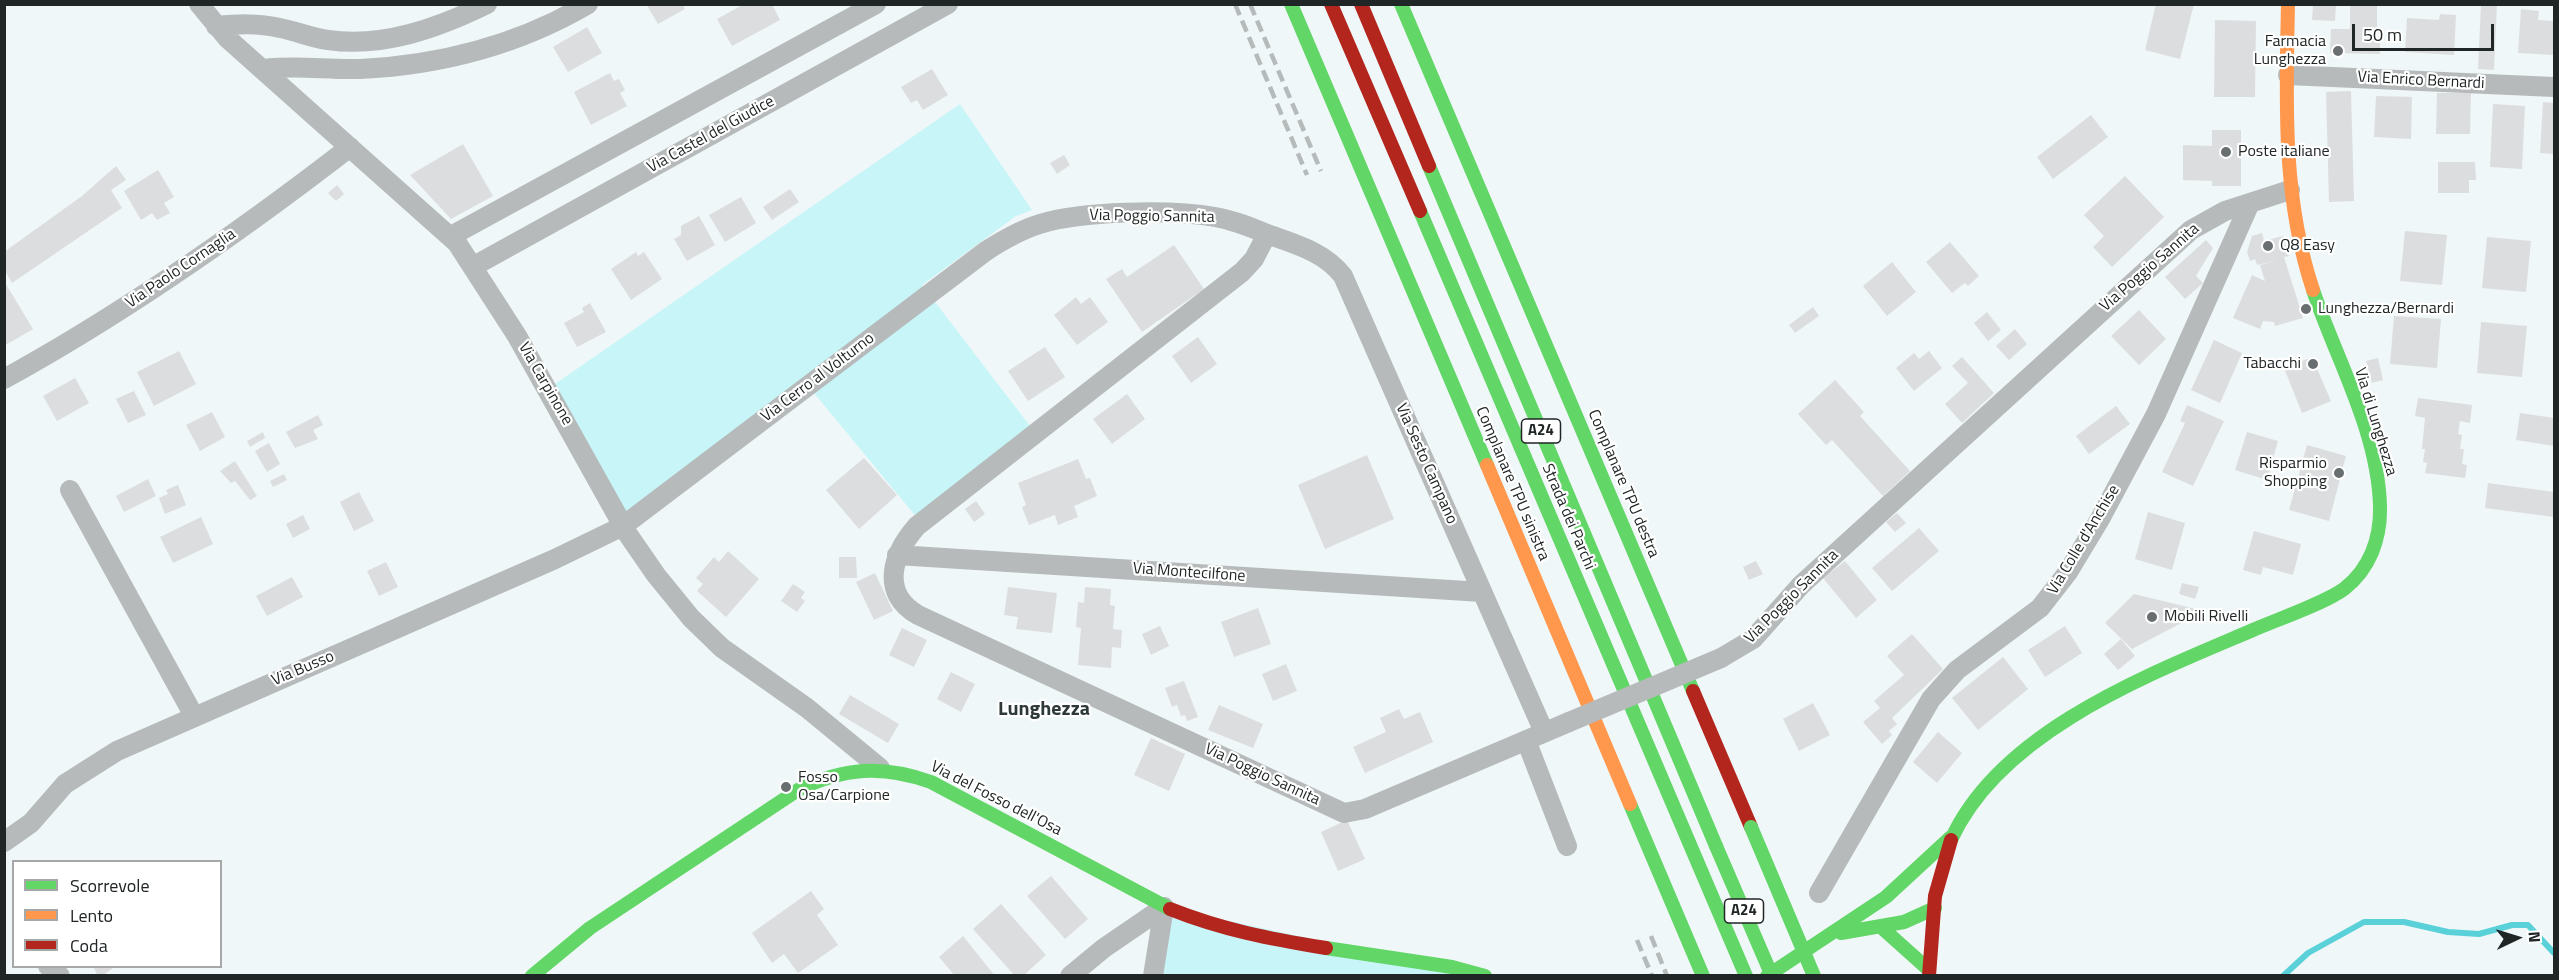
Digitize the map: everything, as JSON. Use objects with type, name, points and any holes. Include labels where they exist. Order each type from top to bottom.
[{"type":"main road","name":"Complanare TPU sinistra","points":[[1291,4],[1703,975]]},
{"type":"main road","name":"Strada dei Parchi","points":[[1331,4],[1746,975]]},
{"type":"main road","name":"Complanare TPU destra","points":[[1401,4],[1814,975]]},
{"type":"main road","name":"Via di Lunghezza","points":[[1952,837],[1964,813],[1989,784],[2018,756],[2061,726],[2151,675],[2343,590],[2356,580],[2370,561],[2379,530],[2378,485],[2363,429],[2306,266],[2290,190],[2288,4]]},
{"type":"main road","name":"Strada dei Parchi","points":[[1363,11],[1772,975]]},
{"type":"main road","name":"Via del Fosso dell'Osa","points":[[532,975],[590,928],[798,790],[834,775],[880,768],[901,771],[931,782],[1164,907],[1208,924],[1255,937],[1452,967],[1485,975]]},
{"type":"main road","points":[[1767,975],[1834,934],[1886,897],[1952,837]]},
{"type":"main road","points":[[1929,973],[1941,872],[1952,837]]},
{"type":"main road","points":[[1886,897],[1935,908]]},
{"type":"main road","points":[[1834,934],[1904,922],[1935,908]]},
{"type":"main road","points":[[1881,927],[1929,973]]},
{"type":"street","name":"Via Carpinone","points":[[200,4],[216,26],[452,236],[474,266],[571,429],[623,526],[661,582],[713,640],[807,708],[880,768]]},
{"type":"street","points":[[216,26],[254,24],[330,41],[361,42],[401,36],[434,27],[487,4]]},
{"type":"street","points":[[264,69],[301,65],[362,69],[432,61],[516,39],[588,4]]},
{"type":"street","points":[[452,236],[876,4]]},
{"type":"street","name":"Via Castel del Giudice","points":[[474,266],[948,4]]},
{"type":"street","name":"Via Enrico Bernardi","points":[[2288,75],[2554,87]]},
{"type":"street","name":"Via Paolo Cornaglia","points":[[4,379],[80,338],[268,210],[350,147]]},
{"type":"street","name":"Via Poggio Sannita","points":[[1015,234],[1055,220],[1112,214],[1208,216],[1236,222],[1267,234],[1257,254],[1245,269],[911,532],[897,555],[894,566],[894,585],[902,602],[914,612],[1335,810],[1348,813],[1361,811],[1721,658],[1753,639],[1801,585],[2190,230],[2216,214],[2290,190]]},
{"type":"street","name":"Via Colle d'Anchise","points":[[1820,893],[1931,699],[1957,670],[2040,608],[2068,572],[2100,519],[2170,386],[2250,203]]},
{"type":"street","name":"Via Cerro al Volturno","points":[[623,526],[986,251],[1015,234]]},
{"type":"street","name":"Via Sesto Campano","points":[[1267,234],[1318,254],[1331,263],[1343,276],[1482,592],[1535,736],[1567,846]]},
{"type":"street","points":[[70,490],[194,716]]},
{"type":"street","name":"Via Busso","points":[[4,842],[31,823],[58,789],[90,766],[194,716],[555,559],[623,526]]},
{"type":"street","name":"Via Montecilfone","points":[[897,555],[1482,592]]},
{"type":"street","points":[[1070,975],[1104,948],[1164,907]]},
{"type":"street","points":[[1153,975],[1164,907]]},
{"type":"shaded area","points":[[960,104],[1032,210],[1016,216],[922,285],[1033,430],[918,519],[814,393],[633,529],[552,386]]},
{"type":"shaded area","points":[[1164,907],[1485,976],[1153,976]]},
{"type":"building","points":[[646,4],[682,4],[685,9],[658,24]]},
{"type":"building","points":[[744,4],[772,4],[780,20],[732,46],[717,19]]},
{"type":"building","points":[[2156,4],[2194,4],[2180,59],[2145,50]]},
{"type":"building","points":[[2350,4],[2377,4],[2377,42],[2380,42],[2380,54],[2330,53],[2331,29],[2350,29]]},
{"type":"building","points":[[2481,4],[2497,4],[2494,70],[2478,69]]},
{"type":"building","points":[[2313,5],[2336,5],[2335,21],[2312,20]]},
{"type":"building","points":[[2521,9],[2539,11],[2538,20],[2554,21],[2554,55],[2518,53]]},
{"type":"building","points":[[2440,14],[2456,15],[2454,55],[2405,52],[2407,18],[2439,20]]},
{"type":"building","points":[[2215,20],[2256,21],[2255,97],[2214,97]]},
{"type":"building","points":[[587,27],[602,53],[568,72],[553,47]]},
{"type":"building","points":[[932,69],[948,95],[923,110],[917,100],[911,103],[901,87]]},
{"type":"building","points":[[610,73],[614,81],[619,79],[625,90],[620,93],[627,106],[591,125],[574,92]]},
{"type":"building","points":[[2351,91],[2354,201],[2329,202],[2326,92]]},
{"type":"building","points":[[2437,93],[2471,93],[2470,134],[2436,134]]},
{"type":"building","points":[[2376,96],[2412,97],[2411,139],[2374,137]]},
{"type":"building","points":[[2543,102],[2554,103],[2554,154],[2540,153]]},
{"type":"building","points":[[2493,104],[2525,106],[2522,169],[2490,167]]},
{"type":"building","points":[[2091,115],[2108,137],[2053,179],[2037,157]]},
{"type":"building","name":"Poste italiane","points":[[2212,130],[2241,130],[2241,186],[2212,186],[2212,181],[2183,180],[2183,145],[2212,146]]},
{"type":"building","points":[[463,144],[493,196],[451,219],[410,175]]},
{"type":"building","points":[[1064,155],[1070,165],[1057,174],[1050,163]]},
{"type":"building","points":[[2438,162],[2475,162],[2476,180],[2469,180],[2469,193],[2438,193]]},
{"type":"building","points":[[116,166],[126,180],[111,190],[122,208],[12,283],[4,269],[4,252],[82,196]]},
{"type":"building","points":[[158,170],[174,197],[164,203],[170,213],[157,220],[152,213],[141,220],[124,191]]},
{"type":"building","points":[[2125,176],[2164,217],[2112,267],[2093,247],[2104,236],[2084,215]]},
{"type":"building","points":[[337,185],[344,194],[336,201],[328,193]]},
{"type":"building","points":[[790,189],[799,202],[772,220],[763,207]]},
{"type":"building","points":[[741,197],[756,223],[725,242],[709,215]]},
{"type":"building","points":[[699,216],[715,245],[687,261],[674,239],[681,235],[681,226]]},
{"type":"building","points":[[2405,231],[2447,235],[2442,285],[2400,281]]},
{"type":"building","points":[[2262,233],[2264,241],[2283,236],[2289,256],[2284,257],[2303,318],[2275,326],[2274,322],[2263,321],[2260,329],[2233,318],[2252,275],[2265,281],[2260,265],[2278,260],[2257,265],[2255,259],[2250,261],[2247,252],[2252,236]]},
{"type":"building","points":[[2487,237],[2531,241],[2526,292],[2482,288]]},
{"type":"building","points":[[2206,240],[2213,248],[2196,276],[2203,283],[2185,299],[2165,277]]},
{"type":"building","points":[[1950,242],[1979,276],[1968,286],[1965,283],[1952,293],[1926,262]]},
{"type":"building","points":[[1174,245],[1204,289],[1142,332],[1106,279],[1122,269],[1127,277]]},
{"type":"building","points":[[636,252],[638,256],[644,252],[662,279],[631,300],[611,269]]},
{"type":"building","points":[[1892,262],[1916,292],[1887,316],[1863,286]]},
{"type":"building","points":[[4,281],[33,329],[4,346]]},
{"type":"building","points":[[1076,297],[1081,304],[1090,297],[1108,322],[1077,345],[1054,315]]},
{"type":"building","points":[[590,303],[606,332],[577,347],[564,323],[584,312],[582,308]]},
{"type":"building","points":[[1813,307],[1819,316],[1795,333],[1789,325]]},
{"type":"building","points":[[2139,310],[2166,339],[2139,365],[2111,336]]},
{"type":"building","points":[[1987,312],[2001,330],[1988,341],[1974,323]]},
{"type":"building","points":[[2394,316],[2441,319],[2437,368],[2390,364]]},
{"type":"building","points":[[2481,322],[2527,326],[2522,377],[2477,373]]},
{"type":"building","points":[[2015,329],[2027,344],[2009,360],[1996,346]]},
{"type":"building","points":[[1198,337],[1217,364],[1191,383],[1172,356]]},
{"type":"building","points":[[2214,340],[2242,353],[2220,403],[2191,390]]},
{"type":"building","points":[[1045,347],[1065,377],[1028,401],[1008,371]]},
{"type":"building","points":[[179,351],[196,384],[154,406],[137,372]]},
{"type":"building","points":[[1929,351],[1942,368],[1914,391],[1896,368],[1914,353],[1919,359]]},
{"type":"building","points":[[1962,357],[1994,393],[1962,423],[1945,404],[1968,383],[1952,366]]},
{"type":"building","points":[[2312,357],[2331,401],[2302,413],[2284,368]]},
{"type":"building","points":[[2378,358],[2383,380],[2372,383],[2366,361]]},
{"type":"building","points":[[75,378],[89,403],[57,421],[43,396]]},
{"type":"building","points":[[1835,380],[1864,412],[1860,416],[1910,471],[1883,496],[1832,440],[1826,445],[1798,414]]},
{"type":"building","points":[[134,391],[146,415],[128,423],[116,399]]},
{"type":"building","points":[[1127,394],[1145,419],[1112,444],[1093,419]]},
{"type":"building","points":[[2418,398],[2472,405],[2470,423],[2460,421],[2458,434],[2462,435],[2460,449],[2464,449],[2462,464],[2467,465],[2465,478],[2425,473],[2427,463],[2423,462],[2425,449],[2422,449],[2425,418],[2415,416]]},
{"type":"building","points":[[2187,405],[2224,421],[2193,486],[2162,472],[2185,423],[2180,421]]},
{"type":"building","points":[[2116,406],[2130,424],[2089,454],[2076,436]]},
{"type":"building","points":[[212,412],[225,437],[200,451],[186,425]]},
{"type":"building","points":[[2520,413],[2554,418],[2554,446],[2516,440]]},
{"type":"building","points":[[318,415],[323,425],[313,430],[318,439],[295,448],[286,432]]},
{"type":"building","points":[[263,432],[265,438],[250,447],[247,441]]},
{"type":"building","points":[[2247,432],[2278,441],[2267,480],[2235,470]]},
{"type":"building","points":[[269,443],[280,464],[267,472],[255,451]]},
{"type":"building","points":[[2307,445],[2346,456],[2329,521],[2289,510]]},
{"type":"building","points":[[1367,455],[1394,519],[1325,549],[1298,485]]},
{"type":"building","points":[[864,458],[897,495],[859,529],[826,490]]},
{"type":"building","points":[[1078,459],[1086,479],[1090,478],[1097,496],[1074,506],[1078,517],[1058,525],[1055,515],[1029,525],[1022,507],[1026,505],[1018,483]]},
{"type":"building","points":[[235,461],[257,496],[250,500],[235,481],[231,483],[220,471]]},
{"type":"building","points":[[284,474],[287,480],[273,487],[270,481]]},
{"type":"building","points":[[148,479],[156,496],[124,512],[116,496]]},
{"type":"building","points":[[2488,483],[2554,492],[2554,517],[2485,508]]},
{"type":"building","points":[[178,485],[186,505],[165,514],[159,498],[168,494],[166,490]]},
{"type":"building","points":[[359,492],[374,521],[354,531],[340,502]]},
{"type":"building","points":[[976,501],[985,514],[974,522],[965,509]]},
{"type":"building","points":[[2148,512],[2185,523],[2172,570],[2135,559]]},
{"type":"building","points":[[1897,513],[1906,523],[1895,532],[1886,522]]},
{"type":"building","points":[[303,515],[310,529],[293,538],[286,524]]},
{"type":"building","points":[[201,517],[213,544],[173,563],[160,537]]},
{"type":"building","points":[[1919,528],[1939,551],[1892,591],[1872,568]]},
{"type":"building","points":[[2254,531],[2301,544],[2293,575],[2263,567],[2261,575],[2243,570]]},
{"type":"building","points":[[728,551],[759,579],[726,617],[697,591],[703,584],[696,578],[714,557],[719,562]]},
{"type":"building","points":[[839,557],[856,557],[857,578],[839,578]]},
{"type":"building","points":[[1756,561],[1763,574],[1749,580],[1743,567]]},
{"type":"building","points":[[1845,561],[1877,600],[1856,618],[1823,578]]},
{"type":"building","points":[[386,562],[398,587],[379,596],[367,571]]},
{"type":"building","points":[[875,573],[893,611],[874,620],[856,582]]},
{"type":"building","points":[[292,577],[303,597],[267,616],[256,596]]},
{"type":"building","points":[[2182,583],[2199,587],[2195,599],[2179,594]]},
{"type":"building","points":[[793,584],[805,592],[801,598],[805,601],[797,612],[781,601]]},
{"type":"building","points":[[1008,587],[1057,593],[1052,633],[1016,629],[1018,617],[1004,615]]},
{"type":"building","points":[[1085,587],[1111,589],[1110,605],[1115,606],[1113,629],[1122,630],[1121,648],[1112,647],[1111,668],[1078,665],[1081,628],[1076,627],[1078,602],[1084,603]]},
{"type":"building","name":"Mobili Rivelli","points":[[2134,594],[2204,611],[2132,649],[2105,623]]},
{"type":"building","points":[[1258,608],[1271,644],[1234,657],[1221,622]]},
{"type":"building","points":[[1160,626],[1169,646],[1151,655],[1142,634]]},
{"type":"building","points":[[2065,626],[2082,653],[2045,677],[2028,650]]},
{"type":"building","points":[[902,628],[927,640],[914,667],[889,655]]},
{"type":"building","points":[[1912,634],[1943,669],[1892,718],[1897,724],[1889,731],[1892,735],[1882,744],[1863,722],[1880,708],[1874,701],[1904,675],[1887,656]]},
{"type":"building","points":[[2121,639],[2135,656],[2118,670],[2104,654]]},
{"type":"building","points":[[2003,657],[2028,689],[1978,730],[1952,698]]},
{"type":"building","points":[[1286,664],[1297,691],[1273,701],[1262,674]]},
{"type":"building","points":[[951,672],[975,684],[961,712],[937,699]]},
{"type":"building","points":[[1184,681],[1198,717],[1187,721],[1185,715],[1181,716],[1177,705],[1172,707],[1165,688]]},
{"type":"building","points":[[850,695],[899,724],[888,743],[839,714]]},
{"type":"building","points":[[1813,703],[1830,735],[1799,751],[1783,719]]},
{"type":"building","points":[[1219,705],[1263,724],[1253,748],[1208,730]]},
{"type":"building","points":[[1399,709],[1404,719],[1420,712],[1433,742],[1365,773],[1353,747],[1386,732],[1380,718]]},
{"type":"building","points":[[1938,732],[1962,753],[1937,783],[1913,762]]},
{"type":"building","points":[[1151,738],[1185,754],[1169,791],[1134,775]]},
{"type":"building","points":[[1347,820],[1365,859],[1338,871],[1321,832]]},
{"type":"building","points":[[1051,876],[1088,919],[1065,939],[1027,896]]},
{"type":"building","points":[[811,891],[824,909],[817,915],[838,945],[798,973],[784,954],[772,963],[752,933]]},
{"type":"building","points":[[1001,904],[1046,955],[1023,976],[1015,976],[973,929]]},
{"type":"building","points":[[963,936],[995,976],[955,976],[939,957]]},
{"type":"building","points":[[94,968],[113,968],[102,976],[98,976]]},
{"type":"waterway","points":[[2283,976],[2308,953],[2364,922],[2404,922],[2448,932],[2479,934],[2512,925],[2528,925],[2554,953]]},
{"type":"railway","points":[[1235,4],[1307,175]]},
{"type":"railway","points":[[1250,4],[1321,171]]},
{"type":"railway","points":[[1651,936],[1667,976]]},
{"type":"railway","points":[[1637,940],[1652,976]]},
{"type":"traffic: fast","points":[[1291,4],[1487,465]]},
{"type":"traffic: fast","points":[[1401,4],[1693,691]]},
{"type":"traffic: fast","points":[[1429,166],[1716,846]]},
{"type":"traffic: fast","points":[[1420,211],[1746,976]]},
{"type":"traffic: fast","points":[[1951,840],[1974,801],[2004,767],[2041,737],[2125,687],[2212,647],[2325,600],[2344,589],[2361,572],[2372,552],[2378,530],[2380,506],[2377,478],[2364,423],[2313,290]]},
{"type":"traffic: fast","points":[[532,976],[590,928],[798,790],[831,777],[864,771],[896,773],[931,782],[1170,909]]},
{"type":"traffic: fast","points":[[1630,804],[1703,976]]},
{"type":"traffic: fast","points":[[1751,827],[1814,976]]},
{"type":"traffic: fast","points":[[1767,976],[1886,897],[1951,837]]},
{"type":"traffic: fast","points":[[1716,846],[1772,976]]},
{"type":"traffic: fast","points":[[1841,933],[1904,922],[1935,908]]},
{"type":"traffic: fast","points":[[1881,927],[1929,970]]},
{"type":"traffic: fast","points":[[1326,948],[1452,967],[1485,976]]},
{"type":"traffic: slow","points":[[2288,4],[2287,113],[2291,184],[2303,255],[2313,290]]},
{"type":"traffic: slow","points":[[1487,465],[1630,804]]},
{"type":"traffic: jam","points":[[1331,4],[1420,211]]},
{"type":"traffic: jam","points":[[1361,4],[1429,166]]},
{"type":"traffic: jam","points":[[1693,691],[1751,827]]},
{"type":"traffic: jam","points":[[1929,976],[1935,896],[1951,840]]},
{"type":"traffic: jam","points":[[1170,909],[1247,933],[1326,948]]},
{"type":"place","name":"Farmacia Lunghezza","points":[[2338,51]]},
{"type":"place","name":"Poste italiane","points":[[2226,152]]},
{"type":"place","name":"Q8 Easy","points":[[2268,246]]},
{"type":"place","name":"Lunghezza/Bernardi","points":[[2306,309]]},
{"type":"place","name":"Tabacchi","points":[[2313,364]]},
{"type":"place","name":"Risparmio Shopping","points":[[2339,473]]},
{"type":"place","name":"Mobili Rivelli","points":[[2152,617]]},
{"type":"place","name":"Fosso Osa/Carpione","points":[[786,787]]},
{"type":"district","name":"Lunghezza","points":[[1044,710]]}]
